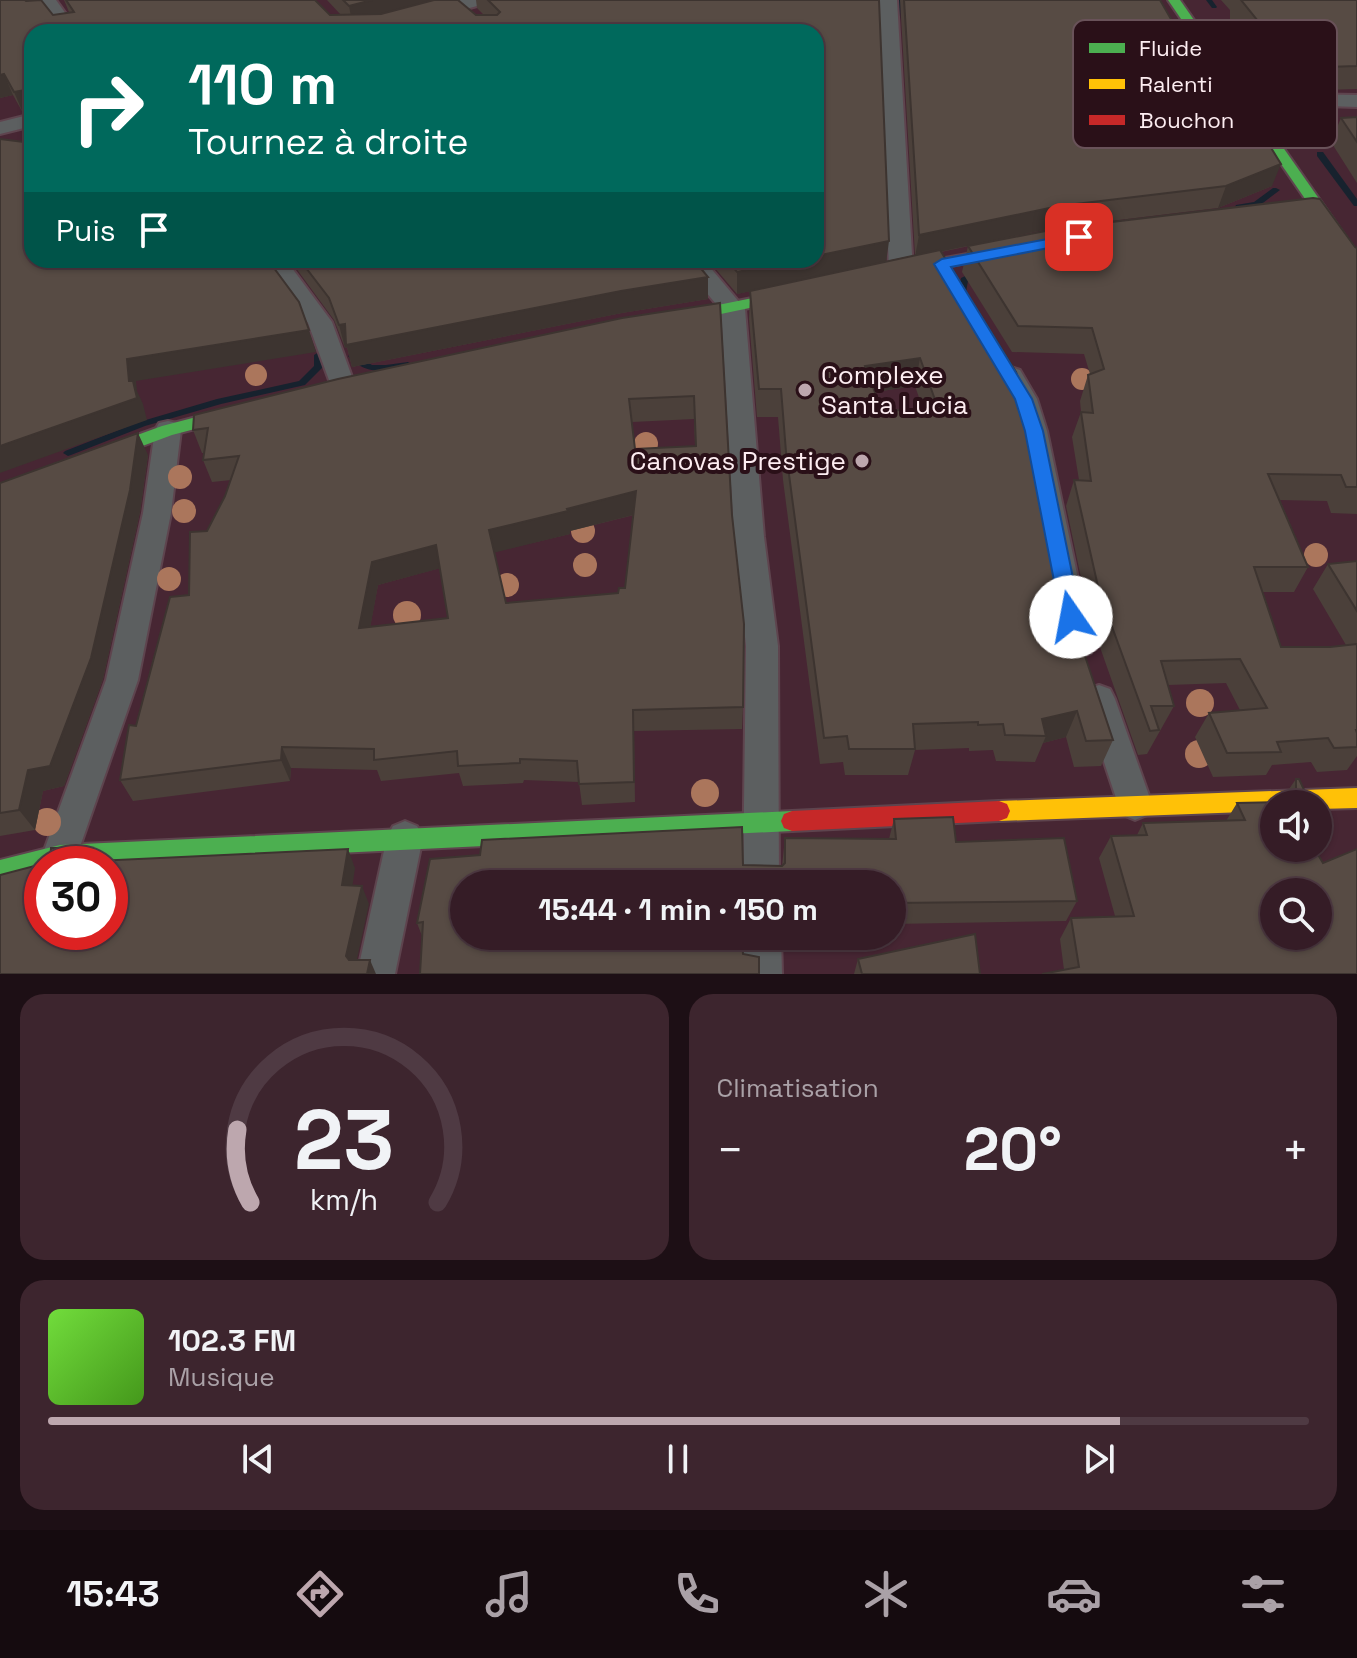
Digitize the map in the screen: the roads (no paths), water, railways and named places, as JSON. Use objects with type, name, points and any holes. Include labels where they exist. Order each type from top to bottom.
[{"type":"street","points":[[47,0],[64,24]]},
{"type":"street","points":[[393,24],[478,0]]},
{"type":"street","points":[[888,0],[901,271]]},
{"type":"street","points":[[1174,0],[1188,20]]},
{"type":"street","points":[[459,6],[480,23]]},
{"type":"street","points":[[1337,101],[1357,101]]},
{"type":"street","points":[[0,128],[24,122]]},
{"type":"street","points":[[1274,148],[1312,209],[1357,264]]},
{"type":"street","points":[[870,277],[901,271],[949,276],[1040,244]]},
{"type":"street","points":[[280,268],[320,322],[342,385]]},
{"type":"street","points":[[698,268],[733,309],[749,537],[762,646],[761,870]]},
{"type":"street","points":[[650,323],[733,309],[824,288]]},
{"type":"street","points":[[994,348],[1024,399],[1034,431],[1071,617],[1135,804]]},
{"type":"street","points":[[0,492],[168,430],[269,403]]},
{"type":"street","points":[[64,846],[122,680],[157,513],[168,430]]},
{"type":"street","points":[[128,852],[1135,804],[1357,798]]},
{"type":"street","points":[[376,974],[405,837]]},
{"type":"street","points":[[0,871],[24,865]]},
{"type":"street","points":[[762,950],[763,974]]},
{"type":"waterway","points":[[897,22],[898,0]]},
{"type":"waterway","points":[[1209,0],[1214,7]]},
{"type":"waterway","points":[[1320,154],[1357,204]]},
{"type":"waterway","points":[[1239,207],[1256,204],[1276,190]]},
{"type":"waterway","points":[[960,291],[963,290],[964,280],[978,273]]},
{"type":"waterway","points":[[223,401],[302,383],[318,367],[319,355]]},
{"type":"waterway","points":[[353,356],[371,368],[408,365]]},
{"type":"waterway","points":[[68,453],[142,424],[217,402]]},
{"type":"place","name":"Complexe Santa Lucia","points":[[805,390]]},
{"type":"place","name":"Canovas Prestige","points":[[862,461]]}]
